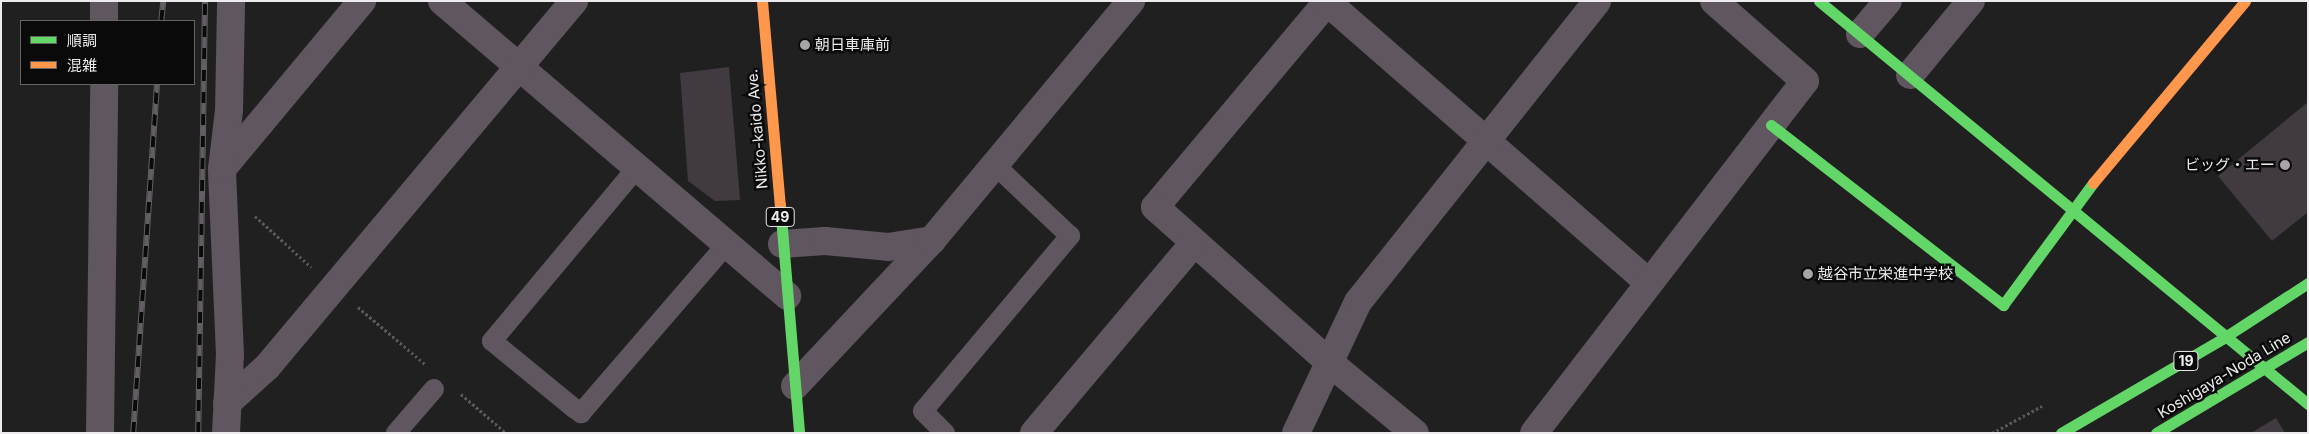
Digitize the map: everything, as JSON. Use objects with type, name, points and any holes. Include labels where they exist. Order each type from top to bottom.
[{"type":"street","points":[[104,1],[104,20]]},
{"type":"street","points":[[226,433],[230,355],[222,180],[229,110],[231,1]]},
{"type":"street","points":[[222,180],[362,1]]},
{"type":"street","points":[[442,1],[635,170],[787,296]]},
{"type":"street","points":[[227,403],[267,367],[574,1]]},
{"type":"street","name":"Nikko-kaido Ave.","points":[[762,1],[799,433]]},
{"type":"street","points":[[795,386],[932,240],[1131,1]]},
{"type":"street","points":[[1296,433],[1358,302],[1597,1]]},
{"type":"street","points":[[1534,433],[1805,81],[1714,1]]},
{"type":"street","points":[[1819,1],[2308,404]]},
{"type":"street","points":[[1860,34],[1888,1]]},
{"type":"street","points":[[1910,75],[1971,1]]},
{"type":"street","points":[[1771,125],[2003,305],[2072,209],[2245,1]]},
{"type":"street","points":[[1415,433],[1330,363],[1194,244],[1155,207],[1328,2],[1485,142],[1649,283]]},
{"type":"street","points":[[100,433],[104,85]]},
{"type":"street","points":[[782,244],[826,241],[888,247],[932,240]]},
{"type":"street","points":[[1034,433],[1194,244]]},
{"type":"street","name":"19","points":[[2061,433],[2225,337],[2308,283]]},
{"type":"street","name":"Koshigaya-Noda Line","points":[[2156,433],[2267,370],[2308,342]]},
{"type":"lane","points":[[945,433],[923,411],[1070,236],[994,165]]},
{"type":"lane","points":[[635,170],[492,340],[574,408],[581,413],[726,245]]},
{"type":"lane","points":[[396,433],[433,379]]},
{"type":"path","points":[[222,180],[433,379]]},
{"type":"path","points":[[454,388],[506,433]]},
{"type":"building","points":[[729,67],[740,200],[715,201],[688,181],[680,73]]},
{"type":"building","points":[[2308,102],[2308,212],[2272,241],[2218,176]]},
{"type":"building","points":[[2276,418],[2285,433],[2251,433]]},
{"type":"railway","points":[[161,20],[163,1]]},
{"type":"railway","points":[[198,433],[205,1]]},
{"type":"railway","points":[[133,433],[157,85]]},
{"type":"traffic: fast","points":[[1819,1],[2308,404]]},
{"type":"traffic: fast","points":[[1771,125],[2003,305],[2093,183]]},
{"type":"traffic: fast","points":[[780,205],[799,433]]},
{"type":"traffic: fast","points":[[2061,433],[2225,337],[2308,283]]},
{"type":"traffic: fast","points":[[2156,433],[2308,342]]},
{"type":"traffic: slow","points":[[762,1],[780,205]]},
{"type":"traffic: slow","points":[[2093,183],[2245,1]]},
{"type":"place","name":"朝日車庫前","points":[[805,45]]},
{"type":"place","name":"ビッグ・エー","points":[[2285,165]]},
{"type":"place","name":"越谷市立栄進中学校","points":[[1808,274]]}]
